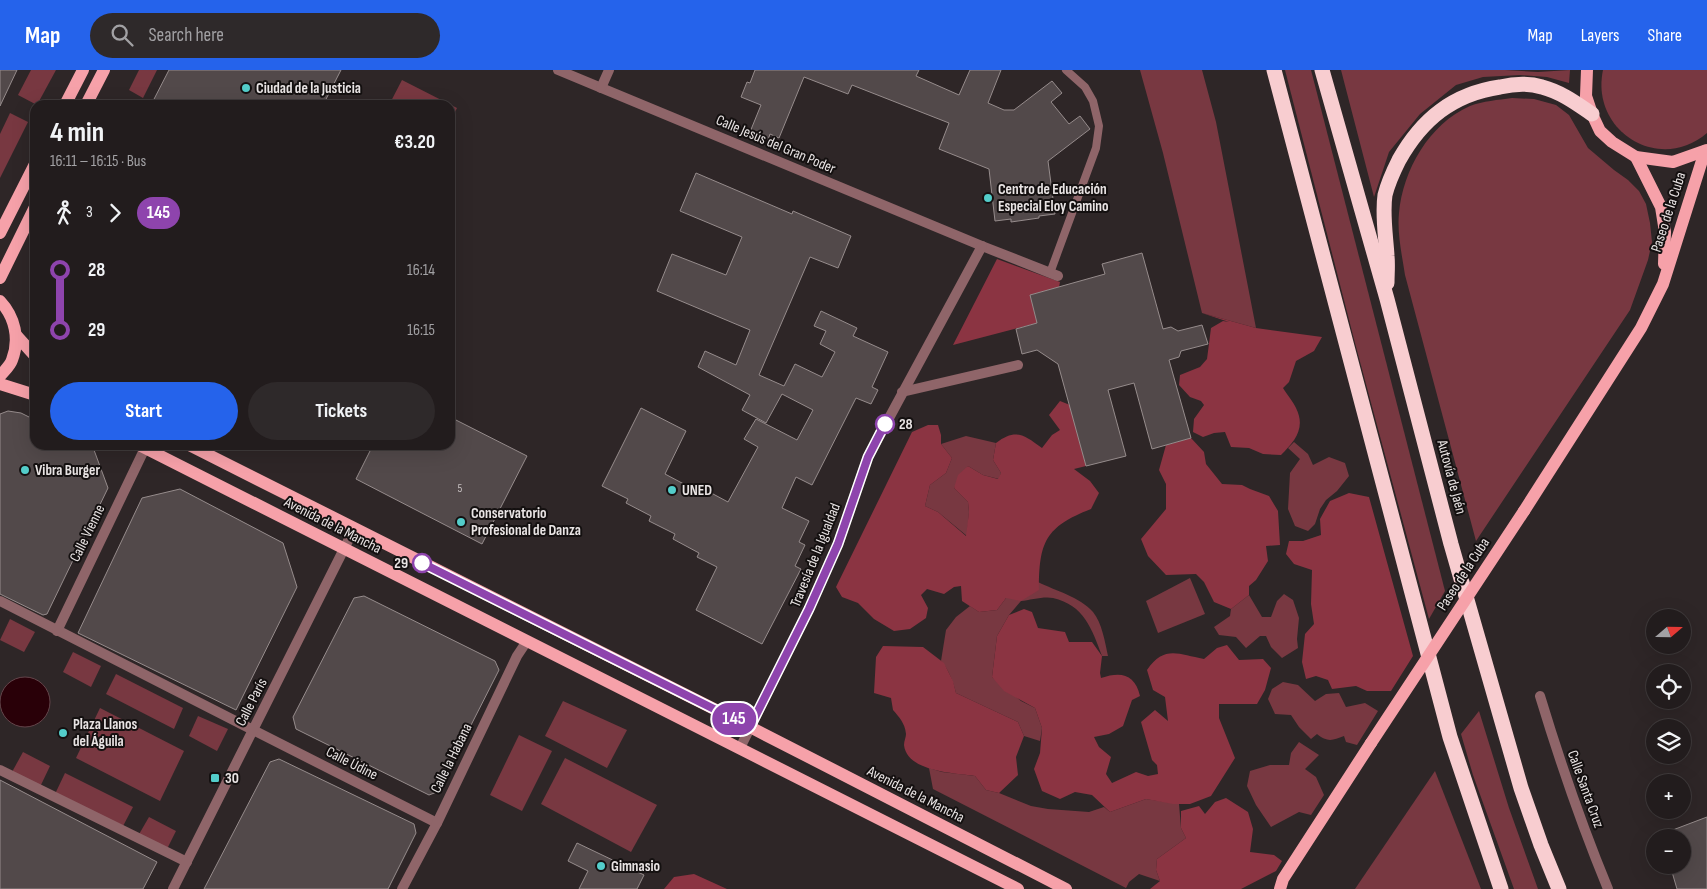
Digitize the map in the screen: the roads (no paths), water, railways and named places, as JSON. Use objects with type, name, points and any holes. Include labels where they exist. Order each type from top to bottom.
[{"type":"highway","points":[[1274,70],[1450,737],[1501,889]]},
{"type":"highway","name":"Autovía de Jaén","points":[[1322,70],[1387,300],[1451,544],[1521,788],[1559,889]]},
{"type":"highway","points":[[1387,300],[1388,259],[1384,225],[1385,195],[1395,168],[1408,144],[1425,123],[1445,107],[1465,96],[1486,89],[1525,85],[1542,87],[1570,98],[1592,114]]},
{"type":"main road","points":[[68,100],[83,70]]},
{"type":"main road","points":[[89,100],[104,70]]},
{"type":"main road","points":[[1587,70],[1586,96],[1592,114],[1600,131],[1612,142],[1636,157],[1673,162],[1706,150]]},
{"type":"main road","name":"Paseo de la Cuba","points":[[1271,889],[1282,884],[1371,743],[1524,512],[1641,328],[1662,284],[1706,150]]},
{"type":"main road","name":"Paseo de la Cuba","points":[[1636,157],[1661,207],[1665,232],[1662,284]]},
{"type":"main road","points":[[0,233],[30,174]]},
{"type":"main road","points":[[0,278],[30,217]]},
{"type":"main road","points":[[0,301],[9,311],[16,335],[12,361],[0,376]]},
{"type":"main road","points":[[16,335],[30,350]]},
{"type":"main road","points":[[0,384],[30,393]]},
{"type":"main road","name":"Avenida de la Mancha","points":[[155,450],[345,549],[1018,889]]},
{"type":"main road","name":"Avenida de la Mancha","points":[[200,450],[750,727],[1066,889]]},
{"type":"street","name":"Calle Jesús del Gran Poder","points":[[558,70],[982,246]]},
{"type":"street","points":[[601,88],[609,70]]},
{"type":"street","points":[[982,246],[1054,274]]},
{"type":"street","name":"Travesía de la Igualdad","points":[[750,727],[809,609],[838,544],[868,457],[982,246]]},
{"type":"street","points":[[902,392],[1018,365]]},
{"type":"street","name":"Calle Vienne","points":[[57,631],[148,450]]},
{"type":"street","name":"Calle París","points":[[173,889],[354,528]]},
{"type":"street","points":[[0,601],[253,730]]},
{"type":"street","name":"Calle la Habana","points":[[402,889],[437,823],[513,664],[527,641]]},
{"type":"street","name":"Calle Santa Cruz","points":[[1540,696],[1568,785],[1608,889]]},
{"type":"street","points":[[740,748],[750,727]]},
{"type":"street","name":"Calle Údine","points":[[253,730],[437,823]]},
{"type":"street","points":[[0,770],[187,862]]},
{"type":"lane","points":[[1054,274],[1096,148],[1099,126],[1093,101],[1085,87],[1066,70]]},
{"type":"place","name":"Ciudad de la Justicia","points":[[246,88]]},
{"type":"place","name":"Centro de Educación Especial Eloy Camino","points":[[988,198]]},
{"type":"place","name":"28","points":[[885,424]]},
{"type":"place","name":"Vibra Burger","points":[[25,470]]},
{"type":"place","name":"UNED","points":[[672,490]]},
{"type":"place","name":"Conservatorio Profesional de Danza","points":[[461,522]]},
{"type":"place","name":"29","points":[[422,563]]},
{"type":"place","name":"Plaza Llanos del Águila","points":[[63,733]]},
{"type":"place","name":"30","points":[[215,778]]},
{"type":"place","name":"Gimnasio","points":[[601,866]]}]
